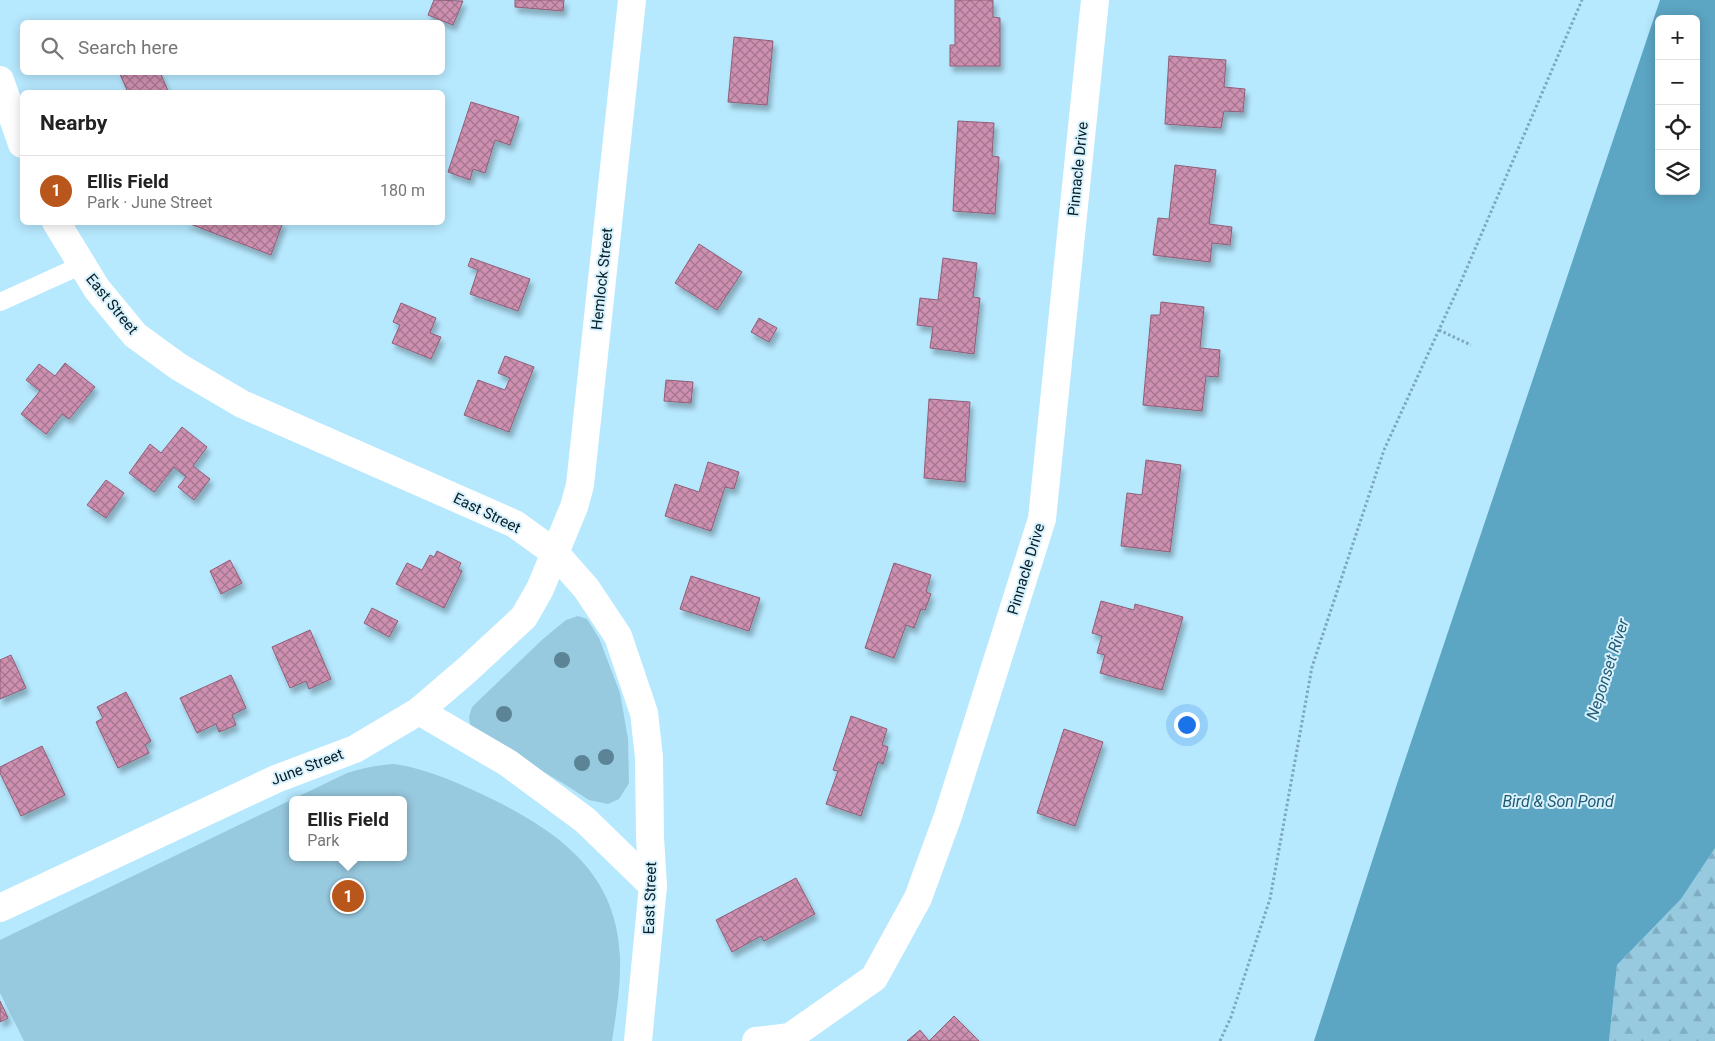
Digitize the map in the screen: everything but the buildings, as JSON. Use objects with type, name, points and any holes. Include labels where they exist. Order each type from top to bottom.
[{"type":"street","name":"Hemlock Street","points":[[555,553],[574,507],[580,485],[632,0]]},
{"type":"street","name":"Pinnacle Drive","points":[[756,1041],[790,1037],[874,978],[918,898],[948,816],[1042,520],[1095,0]]},
{"type":"street","points":[[0,80],[20,138]]},
{"type":"street","name":"East Street","points":[[58,225],[97,289],[135,335],[180,368],[242,404],[515,524],[555,553],[586,588],[618,636],[644,714],[649,757],[653,886],[638,1041]]},
{"type":"street","name":"June Street","points":[[0,908],[276,779],[355,749],[419,711],[468,669],[524,616],[540,589],[555,553]]},
{"type":"street","points":[[419,711],[508,763],[585,820],[653,886]]},
{"type":"lane","points":[[0,302],[82,266]]},
{"type":"path","points":[[1220,1041],[1231,1017],[1270,899],[1312,667],[1384,450],[1439,330],[1582,0]]},
{"type":"path","points":[[1439,330],[1471,345]]},
{"type":"green space","points":[[578,616],[587,619],[599,638],[620,693],[628,739],[629,783],[619,799],[608,804],[589,800],[471,730],[469,717],[472,707],[543,639],[566,620]]},
{"type":"green space","points":[[394,764],[407,766],[458,783],[519,813],[542,827],[563,843],[581,861],[597,880],[609,903],[617,928],[620,978],[612,1041],[24,1041],[0,993],[0,940],[289,801],[289,861],[407,861],[407,796],[299,796],[347,773],[370,767]]},
{"type":"green space","points":[[1715,848],[1715,1041],[1609,1041],[1617,965],[1681,899]]},
{"type":"water","name":"Bird & Son Pond","points":[[1660,0],[1715,0],[1715,848],[1681,899],[1617,965],[1609,1041],[1314,1041],[1397,784]]},
{"type":"place","name":"Ellis Field","points":[[348,896]]},
{"type":"water label","name":"Neponset River","points":[[1607,669]]}]
